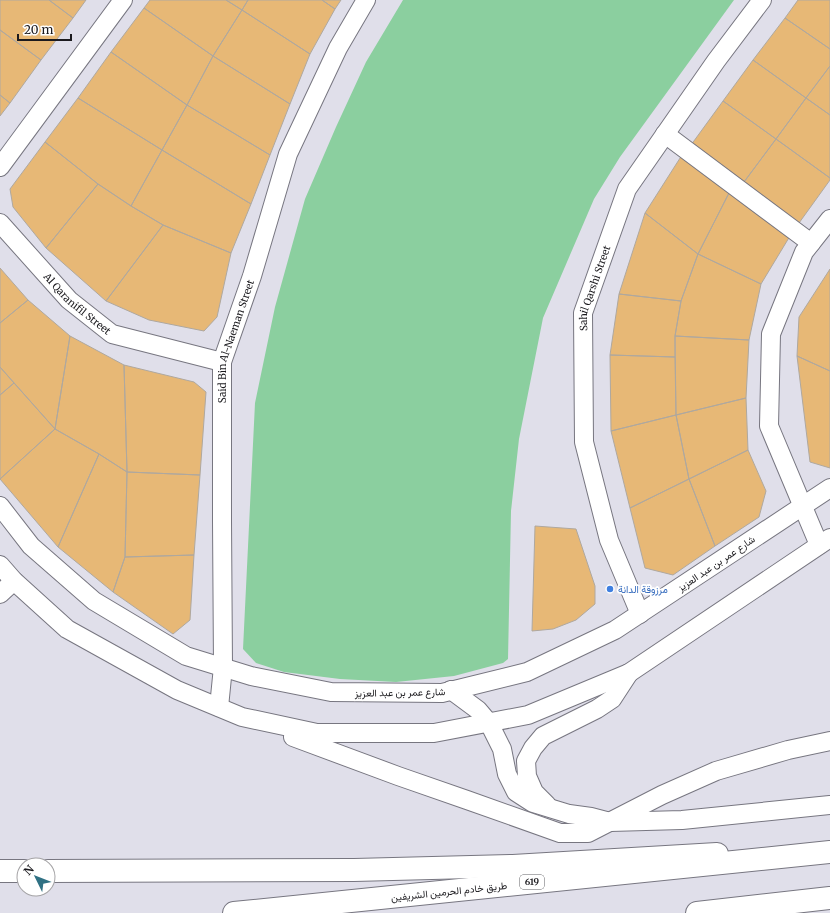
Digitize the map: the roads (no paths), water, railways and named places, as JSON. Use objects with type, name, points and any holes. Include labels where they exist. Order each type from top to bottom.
[{"type":"main road","points":[[56,871],[346,870],[513,866],[830,847]]},
{"type":"main road","name":"طريق خادم الحرمين الشريفين","points":[[234,913],[830,852]]},
{"type":"main road","points":[[0,871],[16,871]]},
{"type":"main road","points":[[697,913],[830,898]]},
{"type":"street","points":[[0,167],[123,0]]},
{"type":"street","name":"Said Bin Al-Naeman Street","points":[[218,707],[223,667],[222,362],[252,276],[288,154],[338,48],[366,0]]},
{"type":"street","name":"Sahil Qarshi Street","points":[[640,614],[609,540],[584,442],[583,313],[627,189],[716,61],[762,0]]},
{"type":"street","points":[[666,134],[812,243]]},
{"type":"street","points":[[242,717],[316,733],[434,733],[528,715],[629,673],[825,541],[803,506],[769,426],[771,334],[804,252],[830,219]]},
{"type":"street","name":"Al Qaranifil Street","points":[[0,224],[69,300],[112,334],[222,362]]},
{"type":"street","name":"شارع عمر بن عبد العزيز","points":[[0,506],[31,546],[94,601],[186,656],[251,676],[331,692],[442,693],[527,672],[615,630],[830,488]]},
{"type":"street","points":[[0,565],[14,581],[67,629],[177,690],[297,739],[560,833],[588,833],[662,795],[716,771],[788,750],[830,741]]},
{"type":"street","points":[[0,594],[14,581]]},
{"type":"street","points":[[549,808],[534,792],[527,776],[526,761],[533,748],[542,736],[612,699],[629,673]]},
{"type":"street","points":[[451,690],[478,710],[489,723],[502,749],[507,774],[516,792],[533,803],[549,808],[569,814],[610,822],[682,820],[830,805]]},
{"type":"place","name":"مرزوقة الدانة","points":[[610,589]]}]
